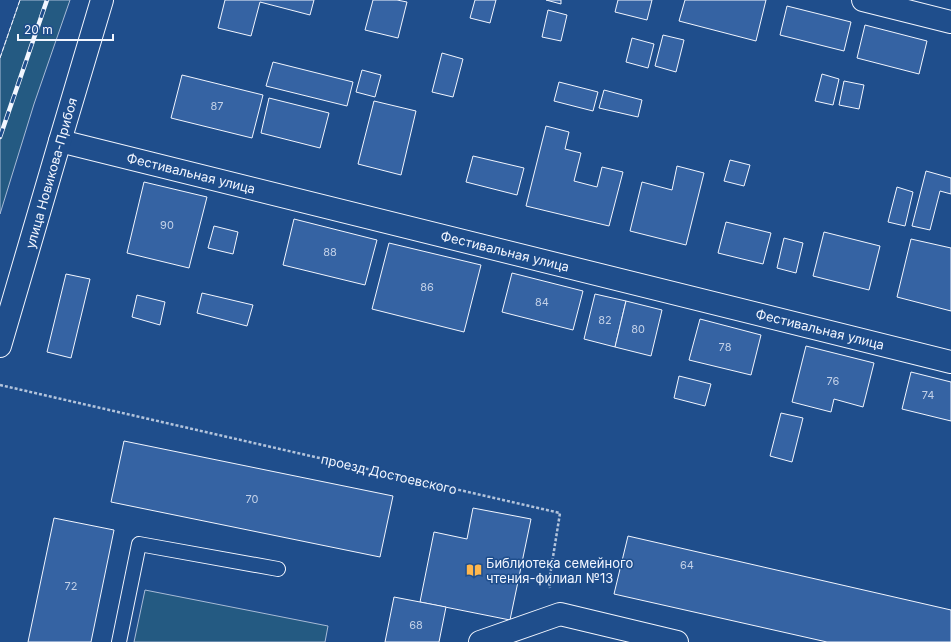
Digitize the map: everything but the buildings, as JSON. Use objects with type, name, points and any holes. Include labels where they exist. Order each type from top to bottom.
[{"type":"street","name":"улица Новикова-Прибоя","points":[[0,346],[102,0]]},
{"type":"street","points":[[863,0],[951,22]]},
{"type":"street","name":"Фестивальная улица","points":[[60,141],[951,362]]},
{"type":"street","points":[[480,642],[560,614],[677,642]]},
{"type":"lane","points":[[118,642],[139,544],[278,569]]},
{"type":"path","name":"проезд Достоевского","points":[[0,385],[560,513],[549,582],[553,600],[560,614]]},
{"type":"shaded area","points":[[20,0],[70,0],[34,104],[0,214],[0,58]]},
{"type":"shaded area","points":[[145,590],[328,626],[325,642],[134,642]]},
{"type":"railway","points":[[0,137],[47,0]]},
{"type":"fence","points":[[0,58],[20,0]]},
{"type":"place","name":"Библиотека семейного чтения-филиал №13","points":[[474,570]]}]
